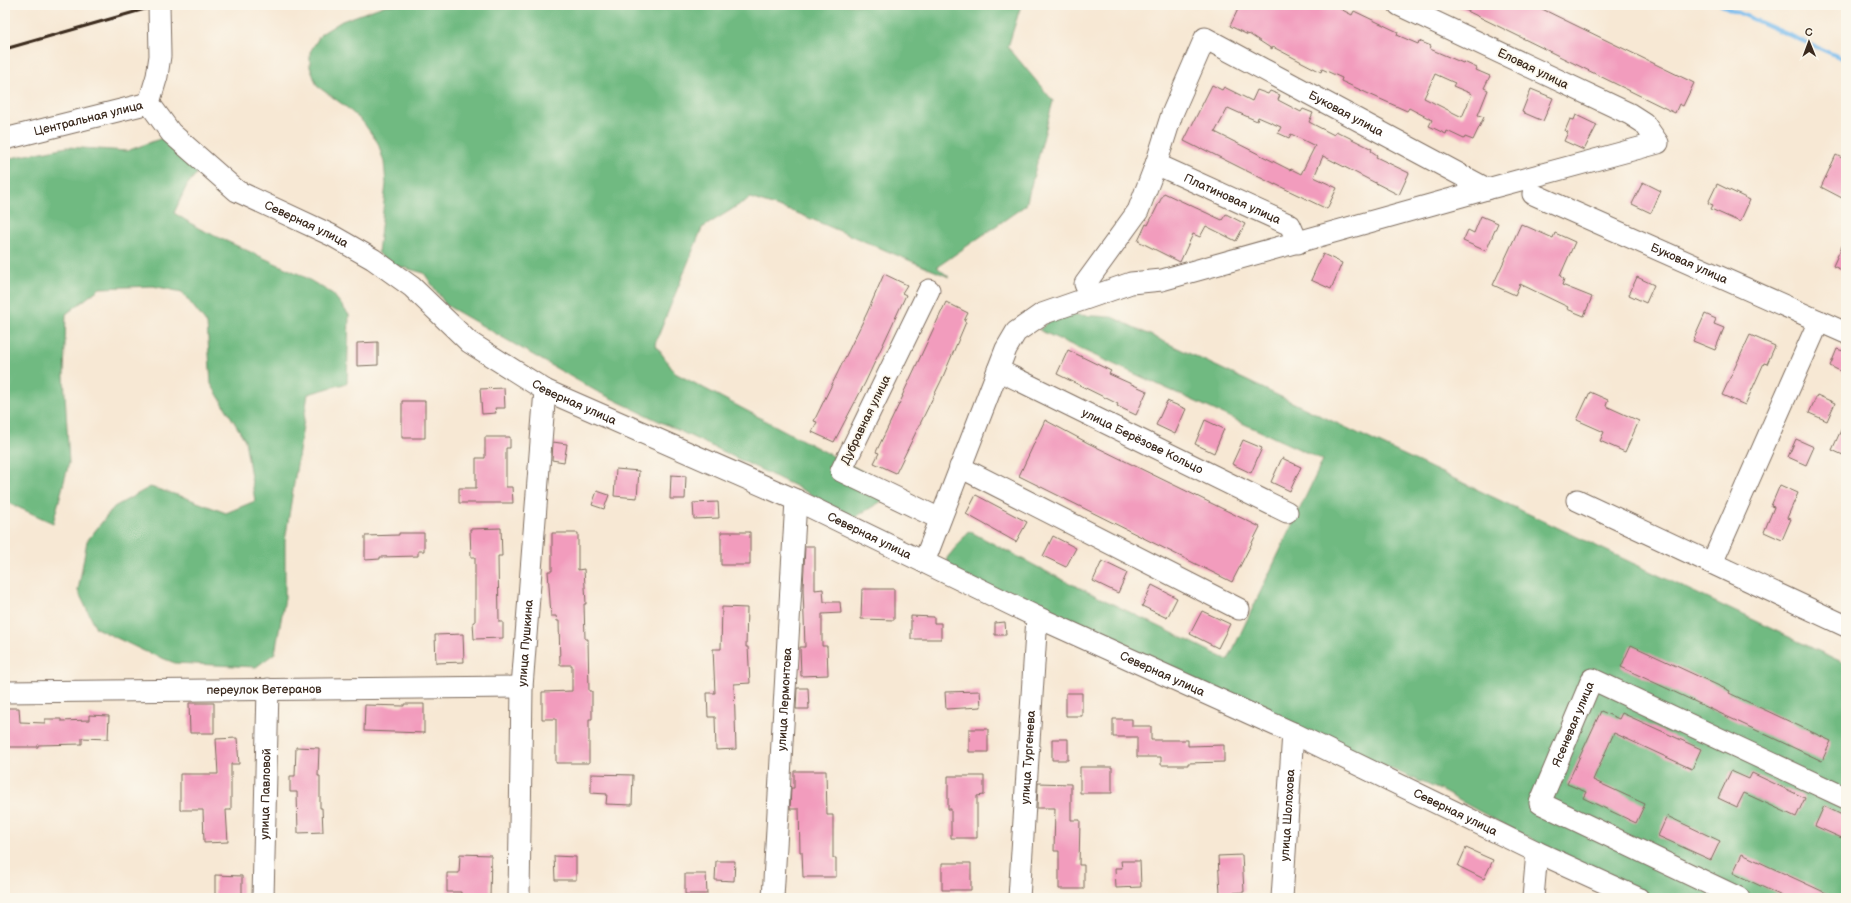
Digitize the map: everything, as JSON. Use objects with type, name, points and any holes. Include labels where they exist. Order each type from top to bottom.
[{"type":"street","name":"Центральная улица","points":[[5,139],[149,103],[157,76],[160,56],[159,5]]},
{"type":"street","name":"Еловая улица","points":[[1399,5],[1630,114],[1644,123],[1658,143],[1487,189]]},
{"type":"street","name":"Буковая улица","points":[[1156,164],[1172,114],[1205,38],[1487,189]]},
{"type":"street","name":"Северная улица","points":[[149,103],[171,133],[237,191],[331,235],[373,259],[412,287],[469,342],[545,390],[796,500],[1037,617],[1293,733],[1537,852],[1638,898]]},
{"type":"street","name":"Платиновая улица","points":[[1156,164],[1290,225],[1298,243]]},
{"type":"street","points":[[1085,284],[1138,212],[1156,164]]},
{"type":"street","points":[[924,562],[1006,349],[1016,332],[1042,314],[1130,283],[1162,280],[1487,189]]},
{"type":"street","name":"Буковая улица","points":[[1533,194],[1846,333]]},
{"type":"street","name":"Дубравная улица","points":[[929,290],[841,472],[940,519]]},
{"type":"street","points":[[1712,564],[1819,321]]},
{"type":"street","name":"улица Берёзове Кольцо","points":[[998,370],[1287,512]]},
{"type":"street","name":"улица Пушкина","points":[[519,898],[522,687],[545,390]]},
{"type":"street","points":[[960,467],[1239,609]]},
{"type":"street","name":"улица Лермонтова","points":[[772,898],[796,500]]},
{"type":"street","points":[[1577,500],[1846,626]]},
{"type":"street","name":"улица Тургенева","points":[[1019,898],[1037,617]]},
{"type":"street","name":"Ясеневая улица","points":[[1739,898],[1540,803],[1592,679],[1846,798]]},
{"type":"street","name":"переулок Ветеранов","points":[[5,692],[522,687]]},
{"type":"street","name":"улица Павловой","points":[[263,898],[268,689]]},
{"type":"street","name":"улица Шолохова","points":[[1282,898],[1293,733]]},
{"type":"street","points":[[1533,898],[1537,852]]},
{"type":"green space","points":[[386,5],[1021,5],[1008,47],[1053,101],[1026,205],[937,267],[949,277],[797,213],[750,198],[702,228],[655,344],[675,373],[869,475],[895,493],[854,518],[799,488],[596,391],[446,305],[424,273],[390,264],[378,253],[386,184],[384,162],[378,143],[363,122],[345,106],[317,86],[310,67],[310,52],[321,34],[342,21]]},
{"type":"green space","points":[[165,137],[201,168],[187,185],[174,213],[200,229],[301,275],[333,294],[349,315],[347,383],[308,394],[285,541],[285,598],[275,653],[256,667],[175,663],[144,651],[96,628],[78,591],[87,541],[114,507],[150,487],[184,497],[226,513],[255,501],[245,440],[211,384],[207,324],[182,292],[153,286],[100,288],[66,314],[64,376],[69,463],[53,523],[13,505],[5,499],[5,162],[11,158],[67,147],[127,151]]},
{"type":"green space","points":[[1058,314],[1112,317],[1846,664],[1846,898],[1639,898],[1440,790],[1037,617],[950,570],[947,558],[969,531],[1047,572],[1228,660],[1323,460],[1039,330]]},
{"type":"building","points":[[1240,5],[1333,5],[1352,15],[1354,11],[1398,32],[1397,35],[1418,44],[1419,41],[1431,46],[1430,49],[1463,63],[1464,62],[1477,68],[1476,70],[1490,76],[1484,88],[1488,90],[1478,115],[1484,117],[1473,140],[1465,137],[1464,139],[1447,131],[1446,134],[1429,126],[1432,120],[1409,108],[1407,111],[1369,94],[1341,81],[1342,78],[1322,69],[1321,72],[1273,47],[1272,49],[1249,34],[1248,35],[1230,26]],"holes":[[[1435,74],[1455,83],[1453,86],[1472,94],[1462,117],[1424,98]]]},
{"type":"building","points":[[1455,5],[1534,5],[1694,83],[1683,106],[1679,104],[1675,113]]},
{"type":"building","points":[[1212,85],[1222,90],[1224,87],[1252,101],[1257,90],[1268,94],[1270,91],[1280,95],[1278,100],[1301,112],[1303,109],[1313,113],[1309,122],[1334,135],[1336,131],[1372,149],[1371,151],[1377,155],[1376,157],[1409,173],[1399,195],[1323,156],[1314,177],[1337,188],[1327,209],[1184,141]],"holes":[[[1228,108],[1257,121],[1258,117],[1281,127],[1278,133],[1289,138],[1291,134],[1315,146],[1301,174],[1291,169],[1290,170],[1215,132]]]},
{"type":"building","points":[[1531,89],[1553,98],[1543,121],[1522,112]]},
{"type":"building","points":[[1576,115],[1597,125],[1584,150],[1564,141],[1568,132],[1565,131],[1570,119],[1574,120]]},
{"type":"building","points":[[1836,155],[1846,160],[1846,190],[1842,198],[1821,187]]},
{"type":"building","points":[[1643,182],[1661,191],[1651,213],[1632,204]]},
{"type":"building","points":[[1717,184],[1750,200],[1740,222],[1711,209],[1713,205],[1708,203]]},
{"type":"building","points":[[1164,193],[1222,220],[1226,214],[1245,224],[1236,241],[1206,226],[1200,237],[1193,234],[1180,262],[1138,241]]},
{"type":"building","points":[[1481,216],[1498,223],[1486,251],[1463,241],[1468,230],[1474,233]]},
{"type":"building","points":[[1521,224],[1553,238],[1555,233],[1575,242],[1560,276],[1564,279],[1562,285],[1592,297],[1584,316],[1567,309],[1568,307],[1520,284],[1515,295],[1493,285]]},
{"type":"building","points":[[1846,237],[1846,272],[1833,266]]},
{"type":"building","points":[[1323,254],[1342,263],[1331,289],[1311,280]]},
{"type":"building","points":[[884,274],[907,285],[902,293],[906,295],[865,383],[834,442],[812,432],[817,422],[814,421],[867,313]]},
{"type":"building","points":[[1637,277],[1654,285],[1646,303],[1629,295]]},
{"type":"building","points":[[946,302],[968,313],[964,321],[966,322],[942,379],[896,473],[874,463],[879,453],[876,452]]},
{"type":"building","points":[[1705,314],[1716,319],[1714,324],[1724,328],[1715,350],[1693,341]]},
{"type":"building","points":[[1750,335],[1775,346],[1767,364],[1764,363],[1745,405],[1722,395]]},
{"type":"building","points":[[378,342],[378,365],[357,366],[357,343]]},
{"type":"building","points":[[1837,349],[1846,352],[1846,374],[1830,366]]},
{"type":"building","points":[[1068,350],[1111,371],[1109,374],[1147,391],[1136,415],[1117,406],[1118,404],[1057,374]]},
{"type":"building","points":[[504,388],[505,408],[495,408],[496,413],[482,414],[480,389]]},
{"type":"building","points":[[1590,392],[1608,400],[1606,406],[1639,421],[1625,452],[1600,441],[1604,432],[1577,420]]},
{"type":"building","points":[[1817,395],[1835,403],[1827,421],[1809,413]]},
{"type":"building","points":[[402,401],[425,401],[425,438],[402,438]]},
{"type":"building","points":[[1167,401],[1186,409],[1175,434],[1156,425]]},
{"type":"building","points":[[1846,419],[1846,448],[1843,455],[1832,450]]},
{"type":"building","points":[[1045,420],[1088,443],[1260,527],[1232,582],[1019,476]]},
{"type":"building","points":[[1205,420],[1224,429],[1214,453],[1195,444]]},
{"type":"building","points":[[485,437],[510,437],[510,448],[506,448],[506,487],[512,487],[513,503],[459,503],[459,488],[476,488],[476,458],[485,458]]},
{"type":"building","points":[[1796,439],[1814,447],[1806,465],[1788,457]]},
{"type":"building","points":[[1243,440],[1262,448],[1251,473],[1232,464]]},
{"type":"building","points":[[553,442],[567,444],[564,462],[552,460]]},
{"type":"building","points":[[1282,458],[1301,467],[1290,491],[1271,482]]},
{"type":"building","points":[[616,469],[639,471],[637,498],[614,496]]},
{"type":"building","points":[[671,475],[686,476],[685,499],[670,499]]},
{"type":"building","points":[[1780,485],[1798,493],[1787,518],[1791,519],[1782,540],[1764,532],[1774,507],[1771,506]]},
{"type":"building","points":[[597,491],[609,495],[604,509],[592,505]]},
{"type":"building","points":[[976,495],[1027,522],[1016,542],[966,514]]},
{"type":"building","points":[[718,502],[719,518],[694,519],[693,503]]},
{"type":"building","points":[[501,528],[502,556],[498,556],[499,622],[503,622],[503,638],[474,639],[473,622],[475,622],[475,557],[471,557],[470,529]]},
{"type":"building","points":[[721,532],[750,532],[750,565],[721,565]]},
{"type":"building","points":[[399,533],[424,533],[424,551],[418,551],[418,556],[380,557],[380,559],[365,560],[365,536],[399,535]]},
{"type":"building","points":[[552,533],[578,533],[578,570],[584,569],[586,604],[584,604],[585,639],[588,639],[589,691],[592,691],[592,719],[589,719],[589,763],[556,763],[556,719],[542,719],[542,692],[572,691],[572,665],[560,665],[559,621],[557,621],[556,616],[551,616],[548,571],[552,571]]},
{"type":"building","points":[[1053,536],[1076,548],[1066,567],[1043,556]]},
{"type":"building","points":[[805,546],[815,546],[815,590],[823,589],[824,602],[840,602],[841,613],[822,614],[822,646],[827,646],[828,675],[801,676],[800,647],[805,647],[803,588]]},
{"type":"building","points":[[1102,561],[1127,573],[1118,593],[1093,581]]},
{"type":"building","points":[[1152,585],[1177,598],[1167,618],[1142,606]]},
{"type":"building","points":[[862,589],[894,589],[894,620],[861,619]]},
{"type":"building","points":[[722,607],[747,608],[746,647],[748,647],[750,683],[734,684],[736,749],[716,750],[715,717],[708,717],[707,693],[715,693],[713,649],[721,649]]},
{"type":"building","points":[[1202,611],[1230,624],[1218,648],[1190,634]]},
{"type":"building","points":[[911,616],[934,617],[934,623],[941,623],[941,639],[911,639]]},
{"type":"building","points":[[1005,622],[1006,635],[995,635],[995,623]]},
{"type":"building","points":[[463,634],[464,662],[436,663],[435,635]]},
{"type":"building","points":[[1631,645],[1730,691],[1729,693],[1831,741],[1822,761],[1621,667]]},
{"type":"building","points":[[797,688],[808,688],[809,709],[796,709]]},
{"type":"building","points":[[980,691],[981,707],[946,709],[945,692]]},
{"type":"building","points":[[1066,693],[1082,693],[1082,716],[1066,716]]},
{"type":"building","points":[[189,703],[214,703],[214,733],[190,733]]},
{"type":"building","points":[[404,704],[424,704],[424,733],[364,731],[365,705],[404,706]]},
{"type":"building","points":[[5,708],[19,708],[20,722],[45,723],[45,719],[61,719],[61,721],[89,720],[89,715],[109,716],[108,739],[82,738],[82,744],[38,745],[38,747],[5,747]]},
{"type":"building","points":[[1601,711],[1619,719],[1622,713],[1701,749],[1692,769],[1614,733],[1593,780],[1645,804],[1636,823],[1583,798],[1586,792],[1567,784]]},
{"type":"building","points":[[1113,719],[1132,719],[1132,726],[1151,726],[1151,740],[1188,740],[1188,746],[1224,745],[1224,762],[1188,763],[1188,765],[1161,765],[1161,757],[1137,757],[1137,737],[1113,737]]},
{"type":"building","points":[[969,729],[988,729],[988,752],[969,752]]},
{"type":"building","points":[[237,738],[239,764],[231,764],[231,810],[226,810],[228,842],[204,843],[203,810],[180,810],[180,774],[218,774],[216,739]]},
{"type":"building","points":[[1052,739],[1068,739],[1068,760],[1052,760]]},
{"type":"building","points":[[296,747],[319,748],[318,776],[320,776],[320,808],[322,808],[323,832],[298,833],[297,792],[290,792],[290,776],[295,776]]},
{"type":"building","points":[[1080,767],[1112,767],[1112,793],[1080,793]]},
{"type":"building","points":[[794,771],[826,771],[827,815],[833,815],[833,858],[836,858],[836,877],[803,877],[802,852],[800,852],[799,809],[790,809],[791,788],[794,788]]},
{"type":"building","points":[[1731,771],[1749,779],[1752,773],[1805,798],[1796,817],[1744,793],[1737,807],[1718,798]]},
{"type":"building","points":[[591,774],[633,775],[632,805],[606,804],[607,794],[591,793]]},
{"type":"building","points":[[948,776],[984,776],[984,795],[977,796],[977,838],[951,838],[951,809],[948,809]]},
{"type":"building","points":[[1038,783],[1071,784],[1071,820],[1080,820],[1079,865],[1084,865],[1084,889],[1059,889],[1059,851],[1054,851],[1055,808],[1037,808]]},
{"type":"building","points":[[1824,806],[1846,817],[1846,840],[1815,826]]},
{"type":"building","points":[[1667,816],[1720,841],[1711,860],[1658,836]]},
{"type":"building","points":[[1466,848],[1493,860],[1484,879],[1458,866]]},
{"type":"building","points":[[460,854],[491,855],[490,898],[461,898],[461,892],[447,892],[447,873],[459,873]]},
{"type":"building","points":[[1742,854],[1837,898],[1786,898],[1733,873]]},
{"type":"building","points":[[1242,855],[1244,892],[1220,894],[1218,856]]},
{"type":"building","points":[[554,856],[576,857],[576,880],[555,880]]},
{"type":"building","points":[[716,861],[735,861],[734,881],[715,880]]},
{"type":"building","points":[[1121,861],[1140,861],[1141,887],[1116,888],[1115,868],[1122,868]]},
{"type":"building","points":[[942,863],[971,863],[971,890],[942,890]]},
{"type":"building","points":[[685,874],[706,874],[707,894],[685,894]]},
{"type":"building","points":[[215,875],[242,876],[242,895],[215,895]]},
{"type":"waterway","points":[[1721,5],[1846,60]]},
{"type":"railway","points":[[5,49],[159,5]]}]
